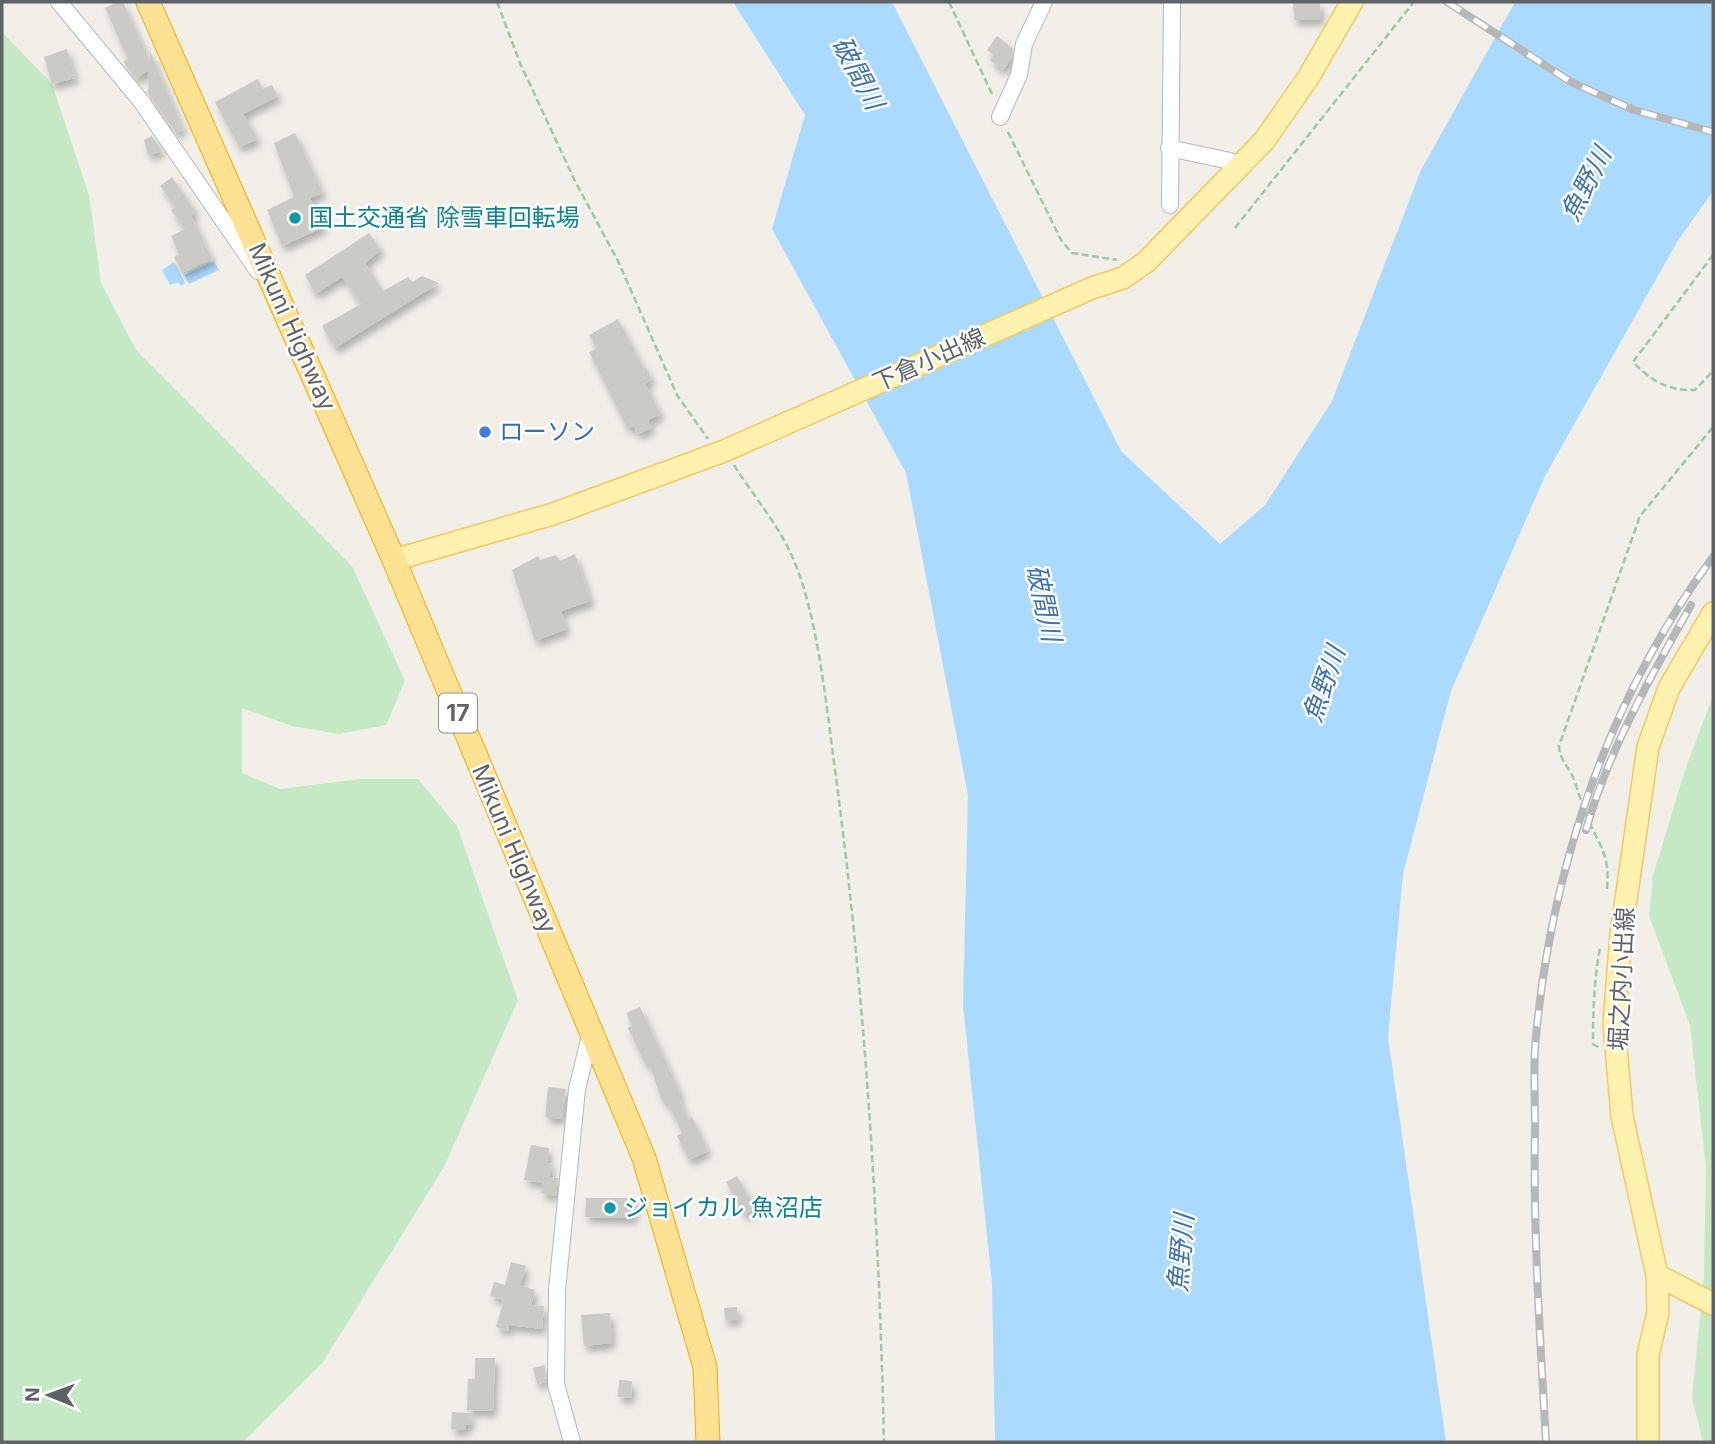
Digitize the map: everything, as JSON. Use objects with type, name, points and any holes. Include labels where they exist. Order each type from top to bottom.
[{"type":"highway","name":"Mikuni Highway","points":[[148,2],[394,561],[644,1157],[705,1367],[708,1442]]},
{"type":"main road","name":"下倉小出線","points":[[394,561],[553,514],[726,449],[1092,288],[1124,278],[1146,262],[1264,141],[1308,78],[1352,2]]},
{"type":"main road","name":"堀之内小出線","points":[[1648,1442],[1648,1355],[1658,1312],[1657,1275],[1622,1116],[1614,1024],[1621,934],[1648,747],[1670,688],[1713,613]]},
{"type":"main road","points":[[1657,1275],[1713,1304]]},
{"type":"street","points":[[59,2],[141,101],[283,307]]},
{"type":"street","points":[[1000,117],[1020,75],[1024,44],[1044,2]]},
{"type":"street","points":[[1170,205],[1172,2]]},
{"type":"street","points":[[1169,148],[1230,161],[1238,168]]},
{"type":"street","points":[[572,1442],[556,1384],[557,1290],[577,1089],[591,1032]]},
{"type":"path","points":[[497,2],[520,63],[575,181],[618,261],[677,395],[726,449],[792,554],[809,610],[826,707],[854,926],[878,1255],[884,1442]]},
{"type":"path","points":[[949,2],[1000,117],[1061,240],[1072,253],[1146,262]]},
{"type":"path","points":[[1235,228],[1413,3]]},
{"type":"path","points":[[1713,255],[1633,362],[1644,374],[1674,391],[1695,390],[1713,371]]},
{"type":"path","points":[[1607,890],[1609,866],[1603,845],[1588,820],[1570,772],[1560,759],[1559,746],[1601,619],[1640,516],[1713,427]]},
{"type":"path","points":[[1598,1048],[1593,1044],[1594,979],[1601,938]]},
{"type":"green space","points":[[2,32],[52,84],[89,195],[101,283],[136,350],[352,566],[405,681],[386,725],[339,734],[292,726],[242,708],[242,773],[280,789],[361,779],[418,779],[457,826],[518,1000],[444,1167],[323,1362],[243,1442],[2,1442]]},
{"type":"green space","points":[[1713,696],[1713,1442],[1703,1442],[1692,1398],[1704,1277],[1706,1167],[1690,1025],[1649,916],[1653,876],[1685,770]]},
{"type":"water","points":[[733,2],[892,2],[1121,451],[1220,544],[1265,505],[1332,401],[1421,170],[1515,2],[1713,2],[1713,191],[1677,242],[1545,476],[1451,691],[1403,874],[1388,1037],[1446,1442],[995,1442],[992,1283],[963,1005],[968,795],[906,473],[772,229],[805,115]]},
{"type":"water","points":[[214,261],[219,270],[189,284],[184,275]]},
{"type":"water","points":[[174,262],[185,283],[181,286],[179,282],[170,285],[162,270]]},
{"type":"building","points":[[123,2],[149,60],[150,51],[183,130],[176,133],[148,93],[149,70],[136,79],[123,62],[128,59],[105,8]]},
{"type":"building","points":[[1293,2],[1320,2],[1321,19],[1294,20]]},
{"type":"building","points":[[997,36],[1013,49],[1011,59],[1003,70],[990,60],[994,55],[987,50]]},
{"type":"building","points":[[67,49],[75,78],[52,84],[44,57]]},
{"type":"building","points":[[258,79],[263,89],[272,85],[278,96],[243,114],[258,139],[239,147],[215,102]]},
{"type":"building","points":[[295,133],[323,193],[310,198],[324,227],[282,246],[267,210],[294,197],[274,143]]},
{"type":"building","points":[[152,136],[162,151],[148,155],[144,140]]},
{"type":"building","points":[[172,177],[196,212],[191,215],[212,259],[182,273],[174,257],[179,254],[171,236],[185,229],[171,210],[175,207],[160,186]]},
{"type":"building","points":[[369,233],[381,250],[365,263],[383,291],[408,277],[412,282],[422,276],[439,283],[335,348],[322,326],[361,304],[342,277],[315,294],[305,275]]},
{"type":"building","points":[[618,319],[652,379],[645,384],[661,414],[648,420],[652,428],[637,434],[634,426],[627,428],[589,352],[596,349],[589,335]]},
{"type":"building","points":[[575,554],[591,601],[561,611],[567,629],[535,641],[512,570],[538,556],[540,560],[556,555],[560,561]]},
{"type":"building","points":[[640,1007],[681,1094],[678,1095],[688,1119],[678,1124],[666,1100],[662,1102],[649,1062],[645,1064],[628,1028],[632,1026],[626,1013]]},
{"type":"building","points":[[548,1087],[566,1089],[562,1119],[545,1117]]},
{"type":"building","points":[[692,1117],[708,1151],[689,1160],[677,1136],[682,1133],[678,1124]]},
{"type":"building","points":[[531,1145],[549,1148],[547,1163],[552,1164],[549,1177],[558,1178],[556,1196],[541,1193],[543,1183],[524,1180]]},
{"type":"building","points":[[737,1176],[755,1209],[744,1215],[726,1182]]},
{"type":"building","name":"ジョイカル 魚沼店","points":[[586,1198],[635,1198],[634,1218],[585,1217]]},
{"type":"building","points":[[511,1262],[526,1266],[520,1285],[535,1290],[531,1305],[544,1306],[542,1329],[509,1325],[508,1331],[496,1327],[503,1303],[501,1299],[490,1296],[494,1282],[505,1285]]},
{"type":"building","points":[[737,1307],[738,1319],[725,1321],[724,1308]]},
{"type":"building","points":[[610,1313],[612,1343],[584,1346],[581,1315]]},
{"type":"building","points":[[475,1358],[495,1358],[493,1411],[467,1410],[468,1379],[475,1379]]},
{"type":"building","points":[[545,1365],[546,1382],[537,1384],[533,1368]]},
{"type":"building","points":[[619,1380],[632,1381],[631,1398],[618,1397]]},
{"type":"building","points":[[452,1412],[471,1413],[470,1425],[466,1425],[465,1430],[451,1429]]},
{"type":"railway","points":[[1447,2],[1571,82],[1634,110],[1713,132]]},
{"type":"railway","points":[[1546,1442],[1536,1244],[1534,1069],[1544,972],[1556,908],[1592,784],[1616,724],[1644,666],[1676,610],[1713,557]]},
{"type":"railway","points":[[1586,830],[1618,743],[1691,605]]},
{"type":"place","name":"国土交通省 除雪車回転場","points":[[295,218]]},
{"type":"place","name":"ローソン","points":[[485,432]]},
{"type":"place","name":"ジョイカル 魚沼店","points":[[610,1208]]},
{"type":"water label","name":"破間川","points":[[858,73]]},
{"type":"water label","name":"魚野川","points":[[1586,184]]},
{"type":"water label","name":"破間川","points":[[1044,603]]},
{"type":"water label","name":"魚野川","points":[[1324,684]]},
{"type":"water label","name":"魚野川","points":[[1181,1253]]}]
